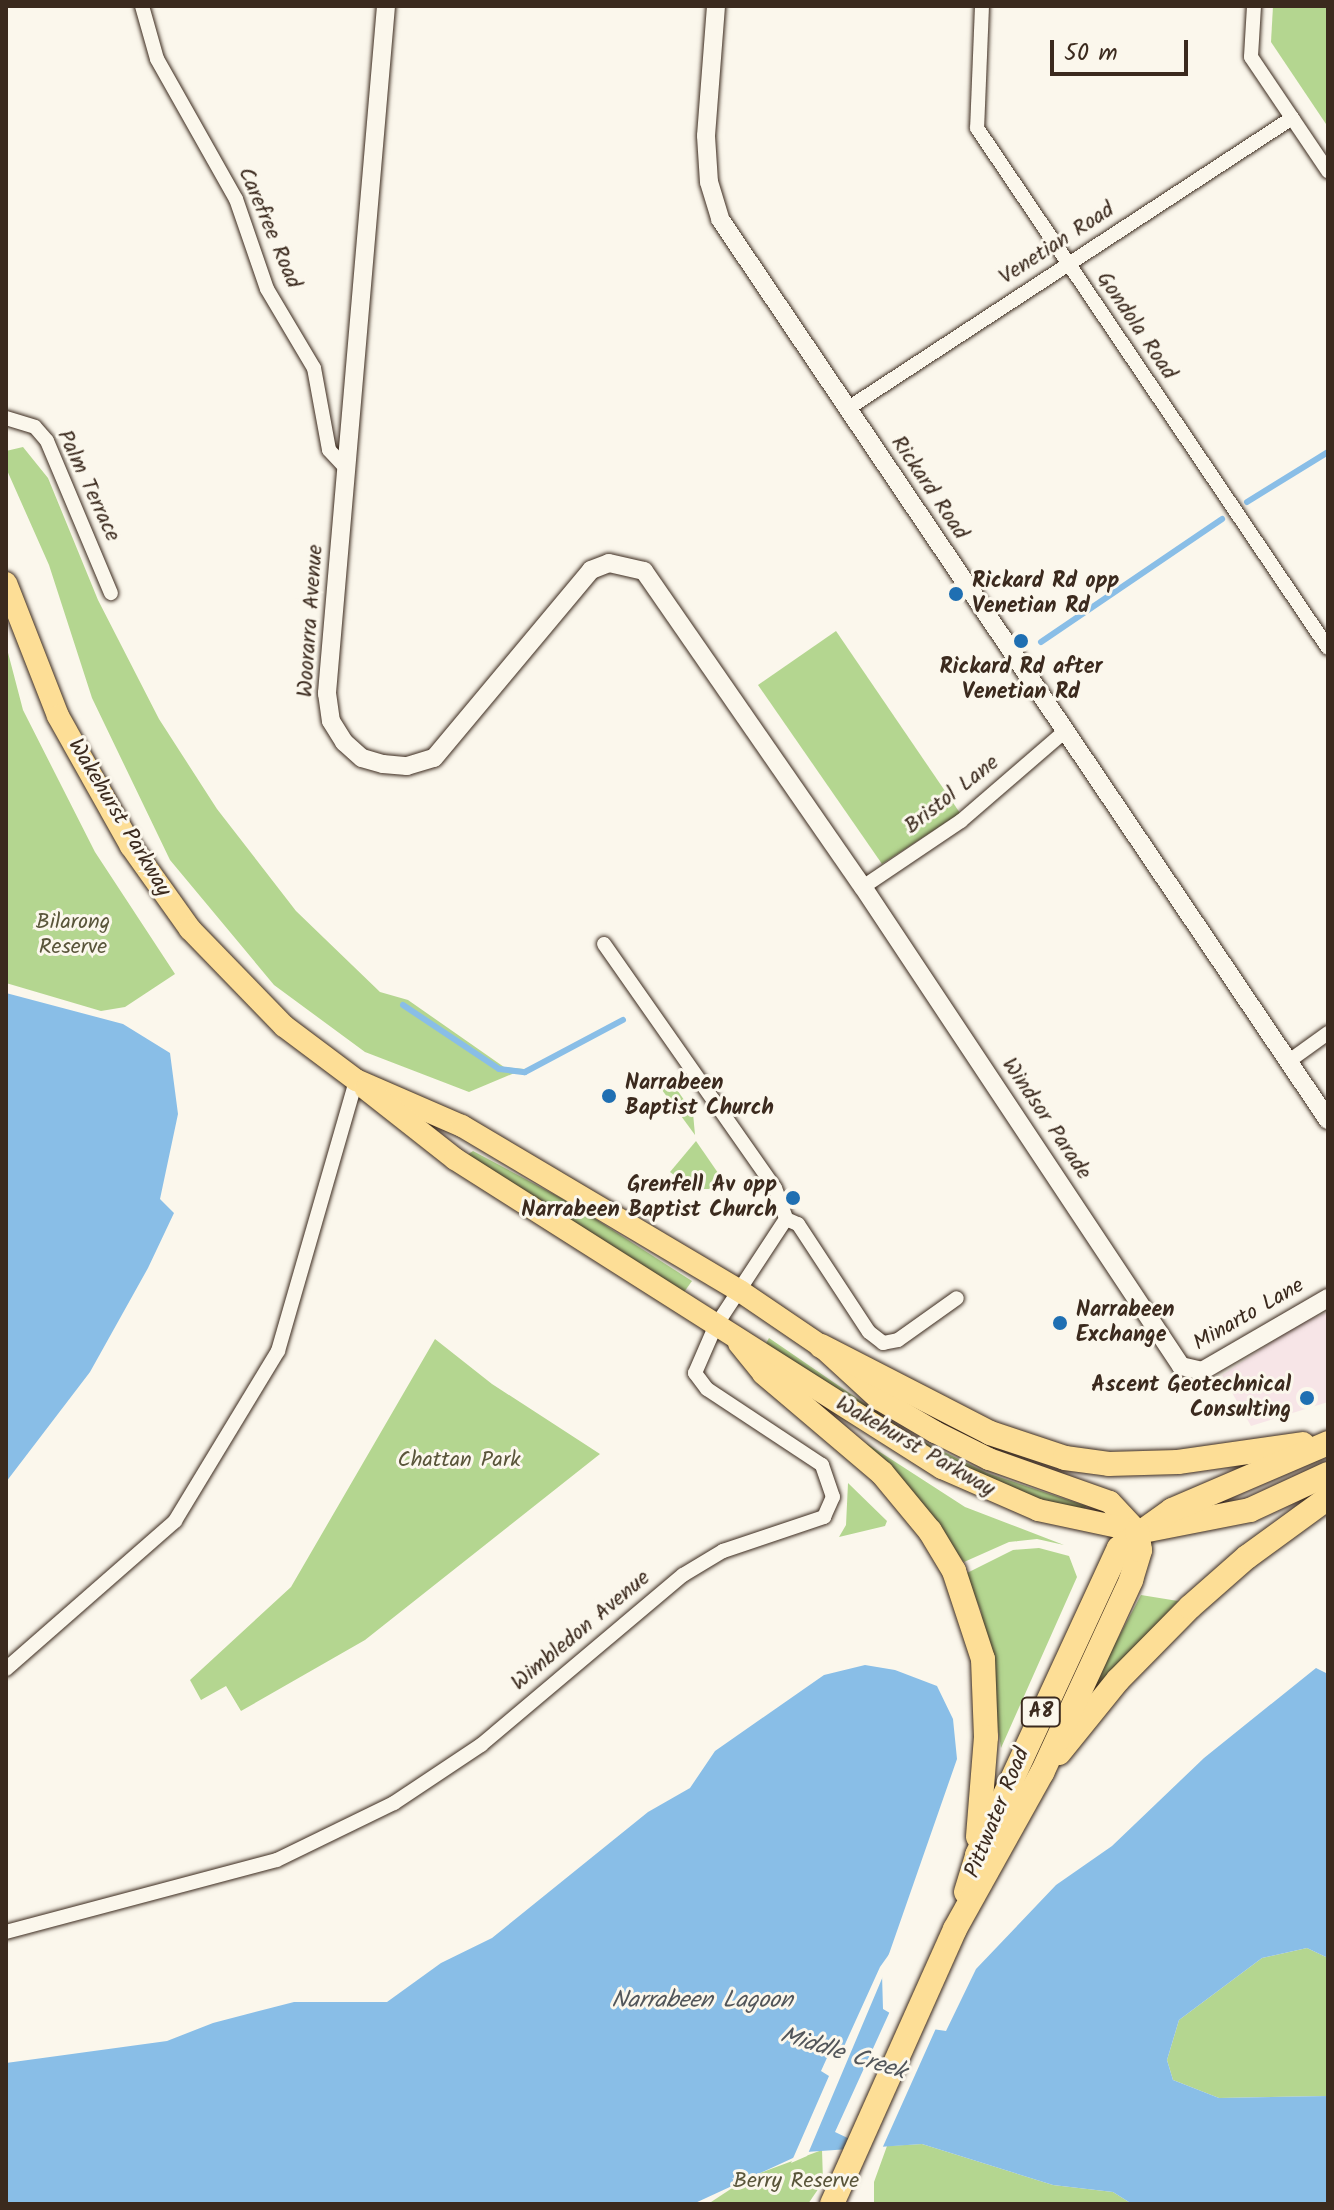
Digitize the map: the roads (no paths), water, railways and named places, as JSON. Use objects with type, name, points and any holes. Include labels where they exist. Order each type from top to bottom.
[{"type":"highway","points":[[740,1343],[764,1373],[849,1443],[907,1501],[960,1583],[976,1627],[986,1702],[977,1855]]},
{"type":"highway","points":[[821,1346],[990,1433],[1065,1458],[1109,1464],[1178,1462],[1328,1442]]},
{"type":"highway","name":"Pittwater Road","points":[[955,1929],[977,1855],[1101,1578],[1119,1548],[1137,1531],[1172,1510],[1328,1442]]},
{"type":"highway","points":[[1137,1531],[1250,1510],[1328,1474]]},
{"type":"highway","name":"Pittwater Road","points":[[1042,1773],[1157,1639],[1247,1557],[1328,1498]]},
{"type":"highway","name":"Pittwater Road","points":[[832,2204],[955,1929],[1042,1773],[1131,1580],[1140,1550],[1137,1531]]},
{"type":"main road","name":"Wakehurst Parkway","points":[[6,583],[78,756],[158,888],[254,998],[356,1080],[383,1107],[455,1159],[740,1343],[989,1492],[1038,1510],[1137,1531]]},
{"type":"main road","name":"Wakehurst Parkway","points":[[356,1080],[462,1126],[740,1291],[821,1346],[879,1399],[935,1432],[989,1459],[1110,1502],[1137,1531]]},
{"type":"main road","points":[[455,1159],[462,1126]]},
{"type":"street","name":"Carefree Road","points":[[142,6],[157,59],[236,199],[267,289],[314,368],[329,450],[346,468]]},
{"type":"street","name":"Woorarra Avenue","points":[[386,6],[327,693],[331,721],[362,758],[407,766],[434,758],[577,583],[609,563],[628,564],[644,571],[659,590],[863,887]]},
{"type":"street","name":"Rickard Road","points":[[716,6],[706,136],[709,182],[720,219],[1328,1120]]},
{"type":"street","name":"Gondola Road","points":[[982,6],[977,128],[1328,648]]},
{"type":"street","points":[[1254,6],[1251,57],[1328,171]]},
{"type":"street","name":"Venetian Road","points":[[847,409],[1292,118]]},
{"type":"street","name":"Palm Terrace","points":[[6,418],[35,427],[47,441],[111,593]]},
{"type":"street","name":"Bristol Lane","points":[[863,887],[961,821],[1064,732]]},
{"type":"street","name":"Windsor Parade","points":[[863,887],[1175,1357],[1194,1373]]},
{"type":"street","points":[[604,944],[775,1188],[786,1219],[798,1224],[869,1332],[883,1343],[898,1340],[957,1298]]},
{"type":"street","points":[[1289,1061],[1328,1033]]},
{"type":"street","points":[[6,1669],[175,1521],[278,1351],[356,1080]]},
{"type":"street","name":"Wimbledon Avenue","points":[[6,1932],[277,1860],[394,1803],[481,1745],[683,1575],[723,1551],[824,1517],[833,1497],[822,1465],[699,1383],[696,1363],[715,1327],[786,1219]]},
{"type":"street","name":"Minarto Lane","points":[[1194,1373],[1328,1298]]},
{"type":"water","points":[[6,993],[123,1024],[170,1053],[178,1114],[160,1199],[174,1213],[148,1268],[90,1372],[6,1482]]},
{"type":"water","name":"Narrabeen Lagoon","points":[[865,1665],[895,1670],[937,1686],[953,1719],[957,1759],[882,1974],[883,2009],[912,2026],[946,2031],[976,1969],[1056,1885],[1112,1846],[1204,1758],[1316,1668],[1328,1674],[1328,1958],[1307,1948],[1262,1958],[1179,2020],[1167,2060],[1173,2080],[1219,2098],[1328,2096],[1328,2202],[1132,2204],[1113,2192],[1053,2185],[922,2144],[806,2152],[693,2204],[6,2204],[6,2063],[167,2041],[213,2023],[294,2002],[387,2002],[441,1963],[492,1938],[648,1812],[690,1788],[715,1751],[824,1675]]},
{"type":"waterway","points":[[1247,502],[1328,452]]},
{"type":"waterway","points":[[1041,642],[1222,519]]},
{"type":"waterway","points":[[403,1005],[499,1069],[525,1072],[623,1020]]},
{"type":"place","name":"Rickard Rd opp Venetian Rd","points":[[956,594]]},
{"type":"place","name":"Rickard Rd after Venetian Rd","points":[[1021,641]]},
{"type":"place","name":"Narrabeen Baptist Church","points":[[609,1096]]},
{"type":"place","name":"Grenfell Av opp Narrabeen Baptist Church","points":[[793,1198]]},
{"type":"place","name":"Narrabeen Exchange","points":[[1060,1323]]},
{"type":"place","name":"Ascent Geotechnical Consulting","points":[[1307,1398]]},
{"type":"park label","name":"Bilarong Reserve","points":[[73,934]]},
{"type":"park label","name":"Chattan Park","points":[[459,1461]]},
{"type":"park label","name":"Berry Reserve","points":[[796,2182]]},
{"type":"water label","name":"Middle Creek","points":[[843,2054]]}]
